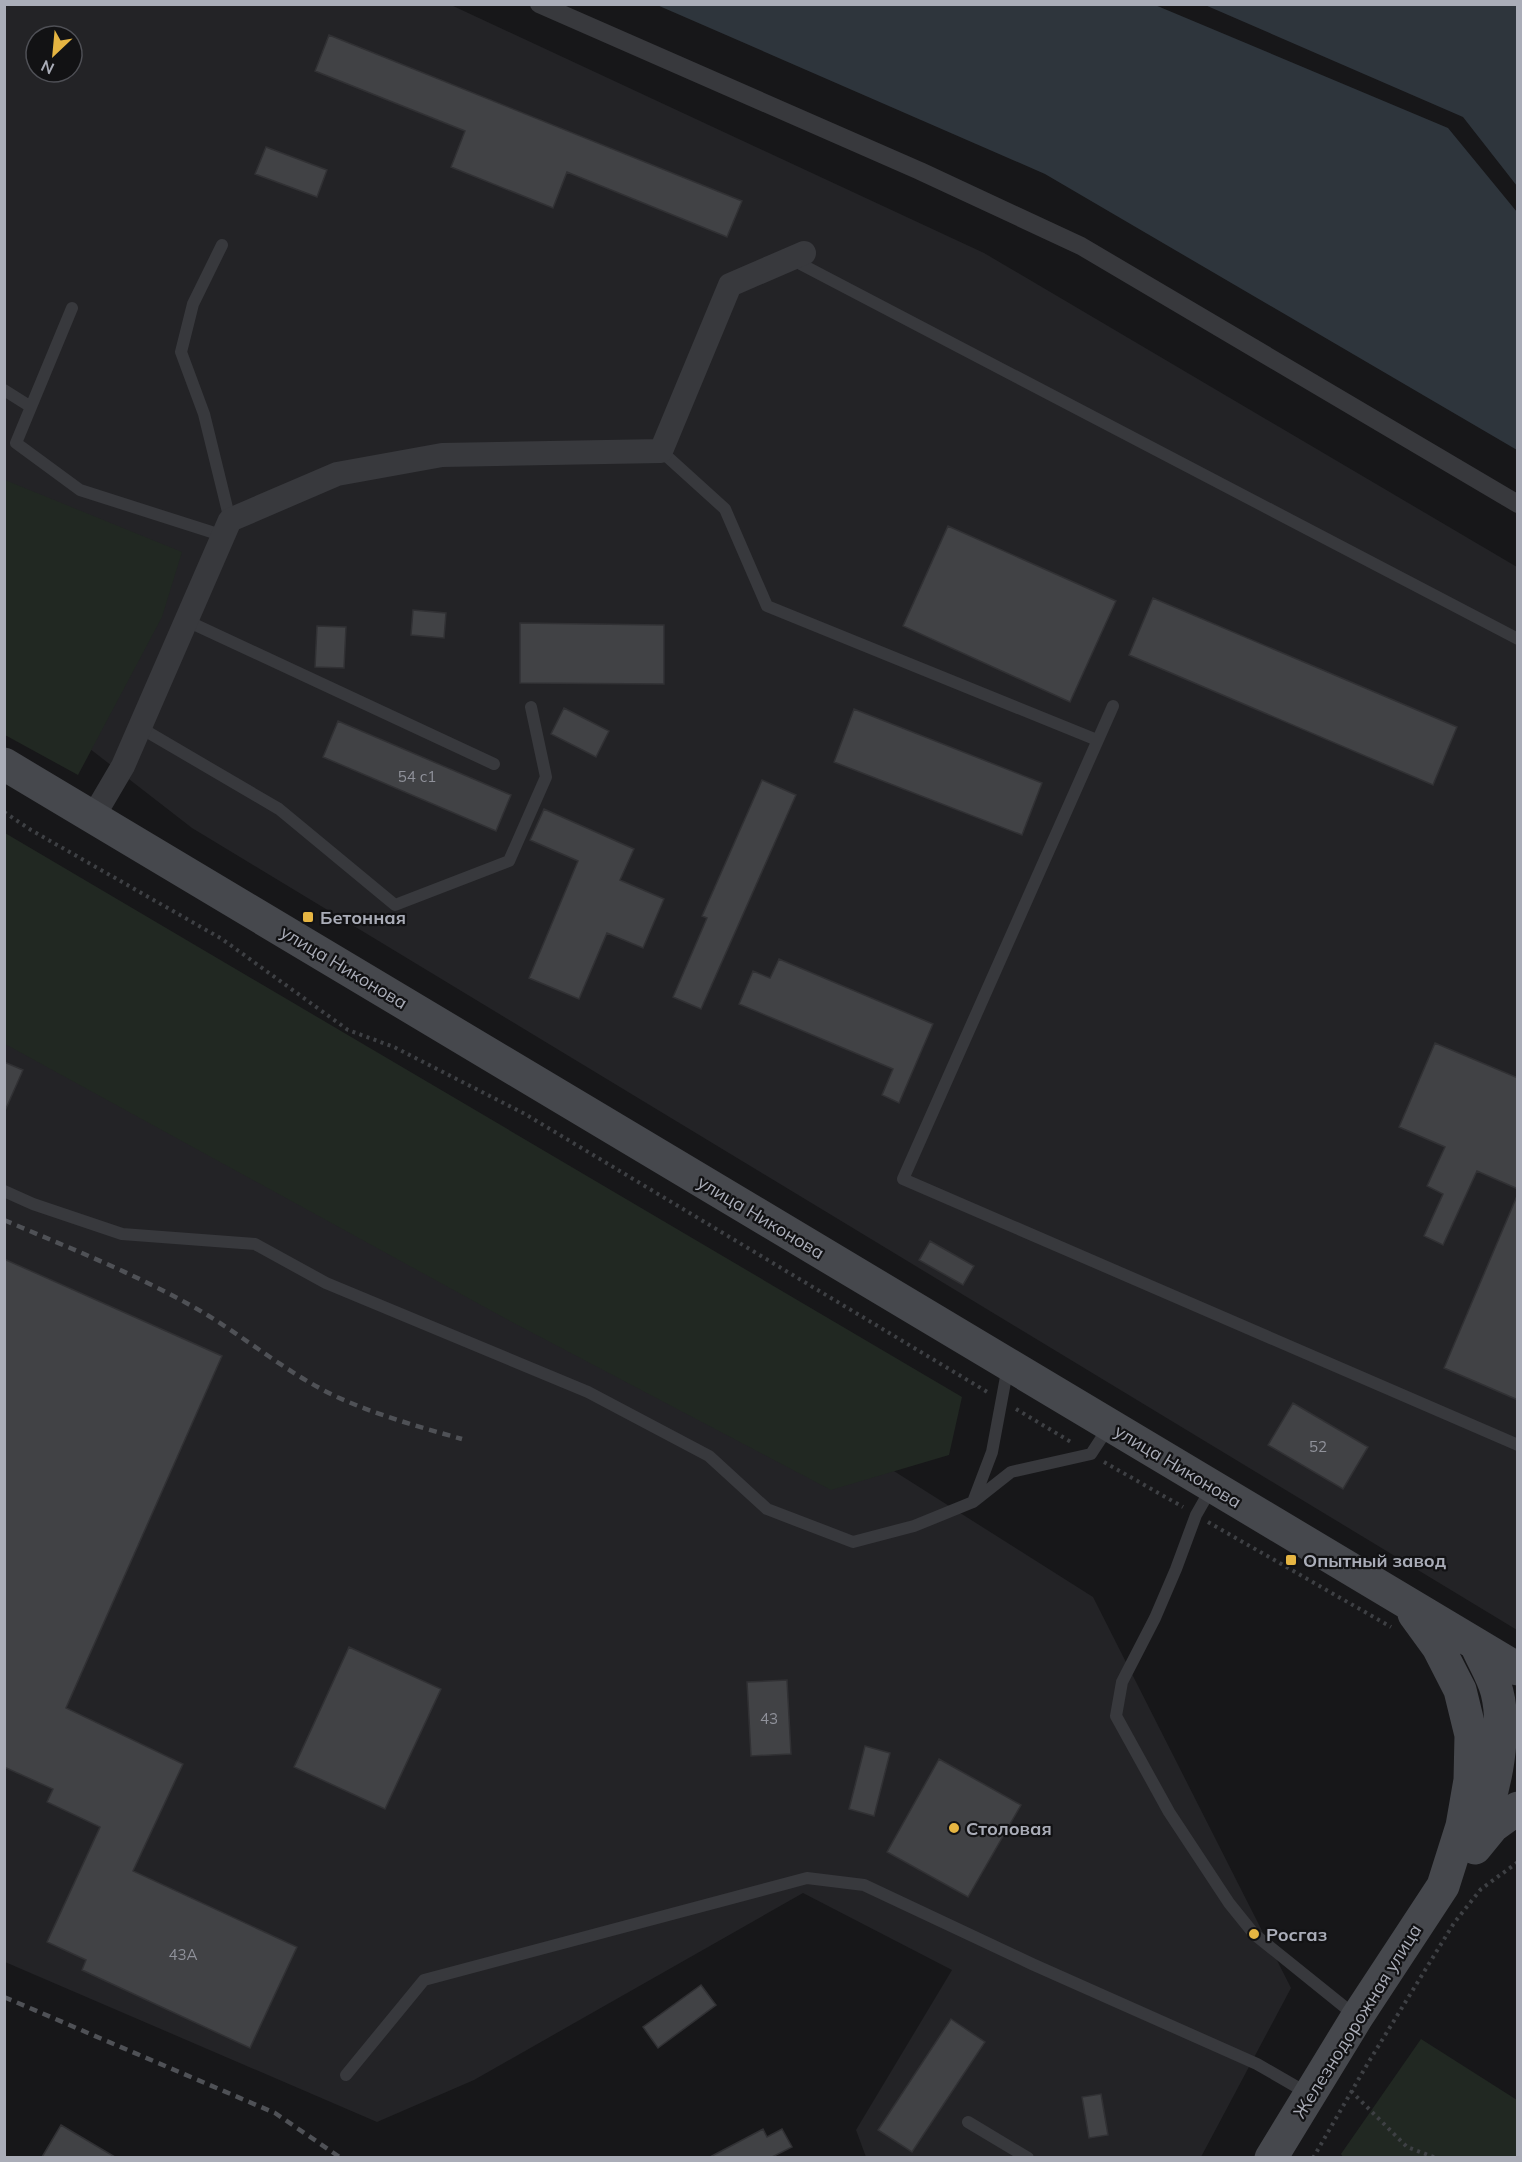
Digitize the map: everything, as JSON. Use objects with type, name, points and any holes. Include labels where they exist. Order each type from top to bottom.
[{"type":"main road","name":"улица Никонова","points":[[4,764],[1008,1365],[1111,1424],[1212,1486],[1399,1615],[1476,1644],[1518,1669]]},
{"type":"main road","name":"Железнодорожная улица","points":[[1271,2157],[1357,2017],[1443,1886],[1462,1827],[1470,1780],[1471,1735],[1460,1690],[1438,1647],[1399,1615]]},
{"type":"main road","points":[[1443,1886],[1481,1821],[1496,1772],[1500,1731],[1497,1691],[1476,1644]]},
{"type":"main road","points":[[1443,1886],[1493,1826],[1518,1808]]},
{"type":"main road","name":"Железнодорожная улица","points":[[1443,1886],[1518,1830]]},
{"type":"street","points":[[539,4],[920,171],[1081,246],[1518,504]]},
{"type":"street","points":[[93,817],[123,766],[227,528],[337,474],[442,455],[661,450],[730,285],[798,256]]},
{"type":"lane","points":[[72,308],[16,443],[80,490],[227,528],[204,414],[181,352],[193,304],[222,245]]},
{"type":"lane","points":[[798,256],[1518,639]]},
{"type":"lane","points":[[4,390],[31,407]]},
{"type":"lane","points":[[661,450],[725,509],[767,606],[1097,740]]},
{"type":"lane","points":[[187,621],[494,764]]},
{"type":"lane","points":[[1113,706],[903,1179],[1518,1445]]},
{"type":"lane","points":[[139,727],[279,809],[395,905],[509,861],[546,777],[531,707]]},
{"type":"lane","points":[[4,1191],[33,1204],[122,1234],[255,1244],[326,1282],[588,1392],[710,1456],[767,1509],[853,1542],[914,1526],[973,1502],[1011,1472],[1091,1454],[1111,1424]]},
{"type":"lane","points":[[973,1502],[992,1452],[1008,1365]]},
{"type":"lane","points":[[1212,1486],[1196,1515],[1155,1618],[1122,1682],[1116,1716],[1169,1812],[1229,1903],[1254,1934],[1357,2017]]},
{"type":"lane","points":[[346,2075],[423,1980],[807,1878],[864,1885],[1032,1964],[1257,2064],[1310,2094]]},
{"type":"lane","points":[[968,2122],[1028,2157]]},
{"type":"path","points":[[4,812],[31,830],[222,939],[348,1030],[394,1047],[525,1114],[1196,1515],[1399,1615]]},
{"type":"path","points":[[1313,2157],[1454,1923],[1481,1888],[1518,1862]]},
{"type":"path","points":[[1352,2091],[1407,2146],[1436,2157]]},
{"type":"shaded area","points":[[4,5],[451,5],[984,253],[1517,567],[1517,1630],[192,828],[5,683]]},
{"type":"shaded area","points":[[657,5],[1155,5],[1448,128],[1517,212],[1517,450],[1045,174]]},
{"type":"shaded area","points":[[1205,5],[1517,5],[1517,186],[1463,117]]},
{"type":"shaded area","points":[[5,480],[182,552],[162,617],[78,775],[5,735]]},
{"type":"shaded area","points":[[5,833],[962,1397],[949,1455],[831,1490],[510,1321],[5,1044]]},
{"type":"shaded area","points":[[4,908],[1093,1597],[1291,1988],[1201,2157],[866,2157],[856,2130],[952,1970],[803,1893],[474,2080],[377,2122],[5,1962]]},
{"type":"shaded area","points":[[1421,2039],[1517,2100],[1517,2157],[1343,2157],[1341,2154]]},
{"type":"building","points":[[329,35],[742,201],[727,237],[567,172],[553,208],[451,167],[465,131],[315,71]]},
{"type":"building","points":[[266,147],[327,170],[317,197],[255,174]]},
{"type":"building","points":[[948,526],[1116,601],[1070,702],[903,626]]},
{"type":"building","points":[[1153,598],[1457,727],[1433,785],[1129,655]]},
{"type":"building","points":[[413,610],[446,613],[444,638],[411,635]]},
{"type":"building","points":[[520,623],[664,625],[664,684],[520,683]]},
{"type":"building","points":[[317,626],[346,627],[344,668],[315,667]]},
{"type":"building","points":[[564,708],[609,731],[596,757],[551,734]]},
{"type":"building","points":[[854,709],[1042,783],[1022,835],[834,762]]},
{"type":"building","points":[[338,721],[511,795],[496,831],[323,757]]},
{"type":"building","points":[[762,780],[796,795],[701,1009],[673,997],[707,918],[702,916]]},
{"type":"building","points":[[544,809],[634,849],[620,880],[664,899],[643,948],[607,933],[579,999],[529,978],[578,861],[530,840]]},
{"type":"building","points":[[779,959],[933,1024],[899,1103],[882,1095],[893,1069],[739,1004],[753,971],[770,978]]},
{"type":"building","points":[[1435,1043],[1518,1078],[1518,1189],[1477,1171],[1443,1245],[1424,1236],[1443,1194],[1427,1186],[1445,1147],[1399,1127]]},
{"type":"building","points":[[4,1062],[23,1070],[4,1113]]},
{"type":"building","points":[[1518,1196],[1518,1400],[1444,1368]]},
{"type":"building","points":[[930,1241],[974,1266],[963,1285],[919,1260]]},
{"type":"building","points":[[4,1259],[222,1356],[66,1708],[183,1764],[133,1871],[297,1947],[250,2048],[82,1970],[86,1960],[47,1942],[100,1827],[47,1802],[53,1789],[4,1767]]},
{"type":"building","points":[[1293,1403],[1368,1447],[1343,1489],[1268,1445]]},
{"type":"building","points":[[349,1647],[441,1689],[385,1809],[294,1767]]},
{"type":"building","points":[[787,1680],[791,1754],[751,1756],[747,1682]]},
{"type":"building","points":[[865,1746],[890,1753],[874,1816],[849,1809]]},
{"type":"building","name":"Столовая","points":[[939,1759],[1021,1805],[968,1897],[887,1852]]},
{"type":"building","points":[[701,1985],[716,2005],[658,2048],[643,2027]]},
{"type":"building","points":[[951,2019],[985,2042],[912,2152],[878,2130]]},
{"type":"building","points":[[1101,2094],[1108,2135],[1089,2138],[1082,2097]]},
{"type":"building","points":[[61,2125],[115,2157],[42,2157]]},
{"type":"building","points":[[763,2129],[767,2137],[782,2129],[792,2147],[772,2157],[710,2157]]},
{"type":"railway","points":[[4,1220],[168,1293],[209,1316],[299,1376],[337,1397],[383,1415],[462,1439]]},
{"type":"railway","points":[[4,1997],[275,2113],[341,2158]]},
{"type":"place","name":"Бетонная","points":[[308,917]]},
{"type":"place","name":"Опытный завод","points":[[1291,1560]]},
{"type":"place","name":"Столовая","points":[[954,1828]]},
{"type":"place","name":"Росгаз","points":[[1254,1934]]}]
